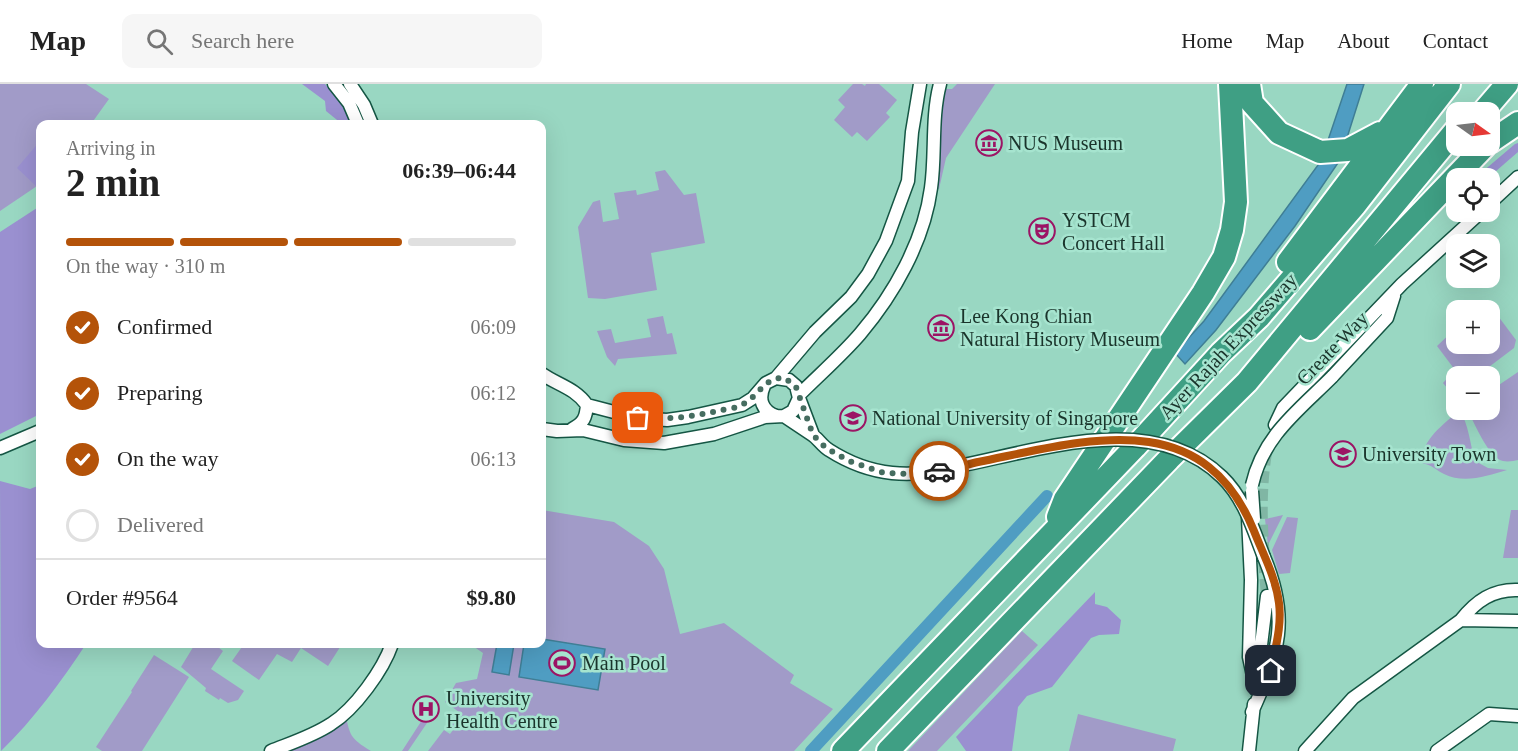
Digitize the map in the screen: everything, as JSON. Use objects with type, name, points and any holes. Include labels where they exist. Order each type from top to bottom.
[{"type":"highway","points":[[1056,527],[1059,510],[1065,499],[1203,293],[1224,257],[1232,230],[1236,202],[1230,84]]},
{"type":"highway","points":[[1249,84],[1252,103],[1280,133],[1320,152],[1348,150],[1386,130]]},
{"type":"highway","points":[[1221,352],[1422,84]]},
{"type":"highway","name":"Ayer Rajah Expressway","points":[[843,751],[1135,447],[1221,352],[1258,317],[1355,204],[1449,84]]},
{"type":"highway","points":[[1478,102],[1491,84]]},
{"type":"highway","points":[[1492,102],[1507,84]]},
{"type":"highway","points":[[1500,135],[1518,123]]},
{"type":"highway","name":"Ayer Rajah Expressway","points":[[888,751],[1169,459],[1247,382],[1446,145]]},
{"type":"highway","points":[[1247,382],[1284,357],[1475,156]]},
{"type":"street","points":[[334,84],[349,103],[356,120]]},
{"type":"street","points":[[350,84],[364,105],[370,120]]},
{"type":"street","points":[[587,405],[638,418],[667,420],[742,405],[753,398],[851,297],[868,274],[886,241],[908,181],[912,132],[920,84]]},
{"type":"street","points":[[546,430],[572,429],[624,440],[664,443],[714,434],[765,417],[780,416],[793,411],[800,400],[859,335],[898,279],[917,242],[932,188],[934,122],[940,84]]},
{"type":"street","points":[[1500,194],[1518,177]]},
{"type":"street","points":[[1395,292],[1470,222]]},
{"type":"street","name":"Create Way","points":[[1264,557],[1253,517],[1252,488],[1256,467],[1264,450],[1277,432],[1387,318],[1395,292]]},
{"type":"street","name":"Create Way","points":[[1275,425],[1283,408],[1395,292]]},
{"type":"street","points":[[546,377],[581,396],[587,405],[586,417],[580,425],[572,429]]},
{"type":"street","points":[[771,380],[789,380],[796,387],[813,435]]},
{"type":"street","points":[[771,380],[761,392],[761,402],[767,411],[813,435],[826,448],[849,461],[884,473],[908,474],[943,470],[1075,442],[1123,438],[1158,443],[1178,449],[1202,461],[1222,477],[1241,501],[1274,580],[1279,604],[1279,629],[1271,671],[1252,712]]},
{"type":"street","points":[[0,448],[36,433]]},
{"type":"street","points":[[1248,517],[1251,580],[1250,665],[1256,690]]},
{"type":"street","points":[[1305,751],[1353,698],[1461,620],[1484,597],[1507,590],[1518,590]]},
{"type":"street","points":[[1249,751],[1267,596]]},
{"type":"street","points":[[1461,620],[1518,621]]},
{"type":"street","points":[[271,751],[331,724],[364,693],[382,666],[390,648]]},
{"type":"street","points":[[1437,751],[1489,714],[1518,716]]},
{"type":"shaded area","points":[[0,84],[86,84],[109,99],[94,120],[36,120],[36,187],[0,211]]},
{"type":"shaded area","points":[[302,84],[325,84],[342,105],[349,120],[337,120],[326,111],[325,101]]},
{"type":"shaded area","points":[[853,84],[865,86],[866,84],[879,84],[897,100],[886,113],[890,117],[867,141],[857,132],[852,137],[834,120],[845,107],[838,100]]},
{"type":"shaded area","points":[[957,84],[995,84],[946,158],[939,189],[932,188],[938,89],[952,89]]},
{"type":"shaded area","points":[[1518,143],[1518,152],[1500,168],[1487,168]]},
{"type":"shaded area","points":[[36,146],[36,186],[17,168]]},
{"type":"shaded area","points":[[665,170],[684,195],[696,193],[705,243],[651,253],[657,290],[605,299],[588,298],[578,227],[593,202],[600,200],[603,222],[619,219],[614,193],[636,190],[637,195],[659,190],[655,172]]},
{"type":"shaded area","points":[[36,209],[36,416],[0,434],[0,232]]},
{"type":"shaded area","points":[[663,316],[667,334],[672,333],[677,354],[618,359],[615,366],[607,357],[597,331],[611,329],[615,343],[651,337],[647,319]]},
{"type":"shaded area","points":[[1500,319],[1516,340],[1514,348],[1490,366],[1452,366],[1437,346],[1446,337],[1446,354],[1500,354]]},
{"type":"shaded area","points":[[1518,372],[1518,460],[1503,461],[1493,455],[1472,420],[1500,420],[1500,384]]},
{"type":"shaded area","points":[[1448,420],[1464,420],[1475,461],[1488,468],[1507,470],[1467,479],[1452,477],[1422,463],[1425,447]]},
{"type":"shaded area","points":[[0,481],[30,489],[36,487],[36,648],[83,648],[46,700],[1,751]]},
{"type":"shaded area","points":[[1511,510],[1518,510],[1518,558],[1503,558]]},
{"type":"shaded area","points":[[546,511],[614,522],[649,546],[664,569],[680,634],[724,623],[794,675],[790,683],[833,709],[794,751],[428,751],[444,730],[450,734],[453,730],[450,727],[459,712],[445,702],[456,683],[477,679],[483,653],[476,648],[546,648]]},
{"type":"shaded area","points":[[1283,515],[1268,545],[1265,519]]},
{"type":"shaded area","points":[[1287,517],[1298,518],[1290,573],[1279,574],[1272,550]]},
{"type":"shaded area","points":[[1095,592],[1095,604],[1107,607],[1121,620],[1119,634],[1099,635],[1091,638],[1052,687],[1027,696],[1018,707],[1012,751],[966,751],[956,737]]},
{"type":"shaded area","points":[[1022,631],[1038,645],[937,751],[908,751]]},
{"type":"shaded area","points":[[193,648],[219,648],[223,651],[211,669],[244,691],[238,700],[228,703],[220,698],[219,700],[205,691],[206,688],[181,667]]},
{"type":"shaded area","points":[[241,648],[301,648],[292,662],[277,654],[259,680],[232,661]]},
{"type":"shaded area","points":[[301,648],[339,648],[328,666]]},
{"type":"shaded area","points":[[154,655],[189,677],[142,751],[102,751],[96,747]]},
{"type":"shaded area","points":[[345,712],[352,736],[371,751],[278,751]]},
{"type":"shaded area","points":[[1078,714],[1176,739],[1173,751],[1069,751]]},
{"type":"shaded area","points":[[424,717],[429,720],[408,751],[402,751]]},
{"type":"water","points":[[1347,84],[1364,84],[1340,160],[1295,226],[1216,330],[1185,364],[1175,353],[1204,321],[1321,161]]},
{"type":"water","name":"Main Pool","points":[[546,640],[605,649],[598,690],[519,677],[523,648],[546,648]]},
{"type":"water","points":[[496,648],[513,648],[509,675],[492,672]]},
{"type":"waterway","points":[[811,751],[1047,496]]},
{"type":"tunnel","points":[[1266,453],[1262,507],[1267,596]]},
{"type":"way so far","points":[[638,418],[667,420],[742,405],[753,398],[766,383],[776,378],[785,378],[796,387],[813,435],[826,448],[849,461],[884,473],[908,474],[939,471]]},
{"type":"place","name":"NUS Museum","points":[[989,143]]},
{"type":"place","name":"YSTCM Concert Hall","points":[[1042,231]]},
{"type":"place","name":"Lee Kong Chian Natural History Museum","points":[[941,328]]},
{"type":"place","name":"National University of Singapore","points":[[853,418]]},
{"type":"place","name":"University Town","points":[[1343,454]]},
{"type":"place","name":"Main Pool","points":[[562,663]]},
{"type":"place","name":"University Health Centre","points":[[426,709]]},
{"type":"route","points":[[939,471],[1075,442],[1123,438],[1158,443],[1178,449],[1202,461],[1222,477],[1241,501],[1274,580],[1279,604],[1279,629],[1271,671]]}]
